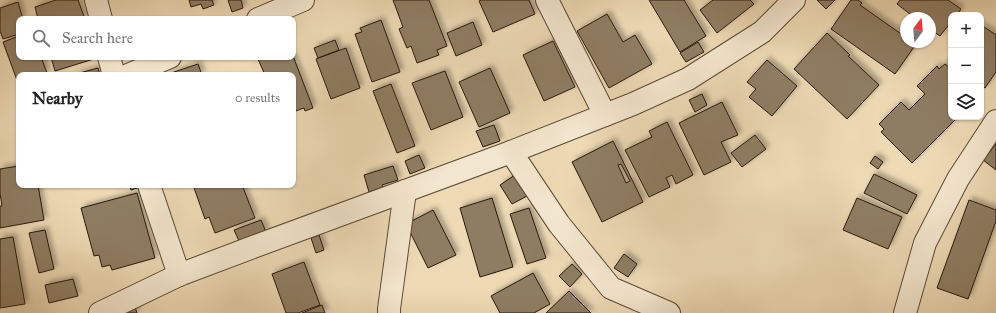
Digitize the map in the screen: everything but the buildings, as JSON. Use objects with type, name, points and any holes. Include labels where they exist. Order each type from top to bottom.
[{"type":"street","points":[[96,0],[100,16]]},
{"type":"street","points":[[265,16],[303,0]]},
{"type":"street","points":[[548,0],[605,115]]},
{"type":"street","points":[[100,313],[179,275],[511,152],[633,104],[688,79],[762,32],[794,0]]},
{"type":"street","points":[[111,60],[113,72]]},
{"type":"street","points":[[135,72],[163,60]]},
{"type":"street","points":[[905,313],[925,244],[958,178],[996,121]]},
{"type":"street","points":[[511,152],[559,224],[611,288],[670,313]]},
{"type":"street","points":[[150,188],[179,275]]},
{"type":"street","points":[[389,313],[405,191]]}]
